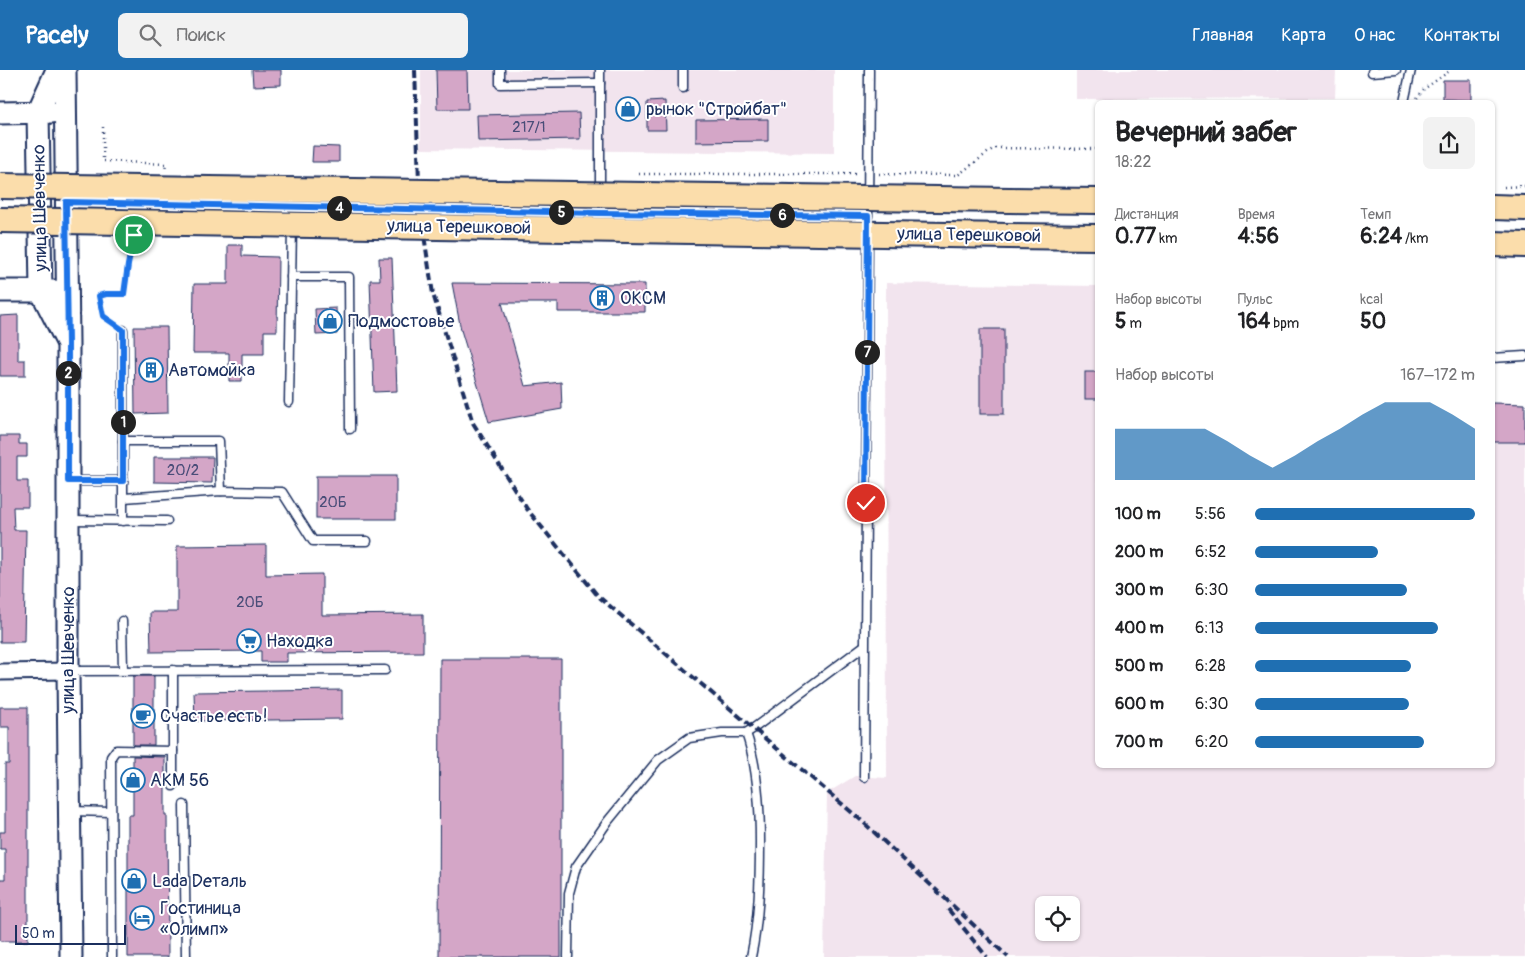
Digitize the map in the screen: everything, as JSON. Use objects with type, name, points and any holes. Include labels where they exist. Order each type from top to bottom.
[{"type":"main road","name":"улица Шевченко","points":[[57,70],[38,112],[41,291],[68,344]]},
{"type":"main road","name":"улица Шевченко","points":[[65,70],[64,112],[68,291],[68,671],[71,811],[71,957]]},
{"type":"main road","points":[[0,113],[64,112]]},
{"type":"main road","name":"улица Терешковой","points":[[0,186],[1095,201]]},
{"type":"main road","points":[[1497,197],[1525,208]]},
{"type":"main road","name":"улица Терешковой","points":[[0,220],[1095,237]]},
{"type":"main road","points":[[1495,244],[1525,245]]},
{"type":"main road","points":[[0,291],[68,291]]},
{"type":"street","points":[[0,672],[68,671]]},
{"type":"lane","points":[[500,70],[500,84],[600,83]]},
{"type":"lane","points":[[600,70],[600,213]]},
{"type":"lane","points":[[683,70],[683,88]]},
{"type":"lane","points":[[864,777],[869,70]]},
{"type":"lane","points":[[1372,72],[1396,70]]},
{"type":"lane","points":[[1404,100],[1411,70]]},
{"type":"lane","points":[[66,202],[600,213],[868,216]]},
{"type":"lane","points":[[289,402],[292,207]]},
{"type":"lane","points":[[291,277],[349,277],[350,428]]},
{"type":"lane","points":[[123,330],[123,520]]},
{"type":"lane","points":[[1495,358],[1525,356]]},
{"type":"lane","points":[[123,441],[220,441],[221,491]]},
{"type":"lane","points":[[68,481],[123,481]]},
{"type":"lane","points":[[124,498],[221,491],[282,492],[313,541],[367,541]]},
{"type":"lane","points":[[68,520],[167,521]]},
{"type":"lane","points":[[122,621],[123,670]]},
{"type":"lane","points":[[568,957],[569,892],[576,867],[608,821],[658,760],[689,738],[722,733],[746,732],[754,728],[864,646]]},
{"type":"lane","points":[[173,670],[173,786]]},
{"type":"lane","points":[[68,671],[385,670]]},
{"type":"lane","points":[[746,732],[752,749],[760,808],[760,880],[751,957]]},
{"type":"lane","points":[[112,957],[111,757],[116,750],[173,751]]},
{"type":"lane","points":[[184,805],[186,957]]},
{"type":"lane","points":[[71,811],[111,812]]},
{"type":"path","points":[[1415,100],[1424,89],[1451,70]]},
{"type":"path","points":[[103,127],[103,161],[166,164],[165,168]]},
{"type":"path","points":[[868,174],[958,176],[994,148],[1095,149]]},
{"type":"path","points":[[1497,197],[1525,186]]},
{"type":"path","points":[[123,330],[103,316],[99,296],[124,294],[134,235]]},
{"type":"shaded area","name":"рынок \"Стройбат\"","points":[[421,70],[834,70],[834,153],[421,149]]},
{"type":"shaded area","points":[[1076,70],[1336,70],[1335,98],[1076,99]]},
{"type":"shaded area","points":[[886,283],[1095,286],[1095,768],[1495,768],[1495,402],[1525,403],[1525,957],[824,957],[827,793],[855,776],[887,778]]},
{"type":"building","points":[[252,70],[281,70],[281,85],[253,86]]},
{"type":"building","points":[[436,70],[467,70],[468,109],[437,109]]},
{"type":"building","points":[[1443,80],[1471,80],[1471,100],[1443,99]]},
{"type":"building","points":[[665,101],[666,130],[647,130],[647,102]]},
{"type":"building","points":[[579,113],[580,139],[478,141],[477,115]]},
{"type":"building","points":[[768,119],[768,141],[696,142],[696,120]]},
{"type":"building","points":[[313,146],[339,147],[339,162],[312,162]]},
{"type":"building","points":[[228,245],[242,245],[242,256],[278,257],[277,331],[264,331],[264,354],[242,354],[242,381],[229,381],[229,353],[193,353],[194,284],[228,284]]},
{"type":"building","points":[[379,258],[392,258],[397,391],[374,392],[370,280],[380,280]]},
{"type":"building","points":[[452,283],[645,284],[645,312],[558,312],[558,303],[502,303],[525,386],[561,382],[562,409],[489,422],[461,330]]},
{"type":"building","points":[[336,308],[337,334],[316,335],[315,309]]},
{"type":"building","points":[[18,315],[18,360],[25,360],[25,376],[0,376],[0,316]]},
{"type":"building","name":"Автомойка","points":[[134,327],[167,327],[168,413],[135,414]]},
{"type":"building","points":[[980,329],[1004,329],[1004,414],[980,414]]},
{"type":"building","points":[[1085,372],[1095,372],[1095,399],[1085,399]]},
{"type":"building","points":[[1495,403],[1525,404],[1525,442],[1495,442]]},
{"type":"building","points":[[0,436],[19,436],[19,444],[27,444],[27,457],[17,457],[17,481],[28,481],[28,507],[13,507],[14,530],[26,530],[24,642],[0,642]]},
{"type":"building","points":[[154,457],[213,457],[212,483],[154,482]]},
{"type":"building","points":[[316,476],[396,476],[396,519],[316,519]]},
{"type":"building","points":[[266,545],[266,575],[322,574],[322,615],[423,614],[423,652],[287,653],[287,662],[261,662],[261,651],[151,652],[150,612],[177,612],[177,546]]},
{"type":"building","points":[[440,659],[561,659],[561,957],[439,957]]},
{"type":"building","points":[[133,676],[154,676],[154,745],[133,745]]},
{"type":"building","points":[[342,690],[342,719],[195,721],[194,692]]},
{"type":"building","points":[[0,707],[28,707],[28,941],[0,941],[0,879],[5,879],[5,849],[0,849],[0,832],[5,832],[5,764],[9,764],[9,727],[0,727]]},
{"type":"building","points":[[133,756],[165,757],[168,957],[128,957],[128,815],[133,815]]},
{"type":"railway","points":[[415,70],[420,209],[433,294],[473,423],[527,509],[598,596],[862,821],[1008,957]]},
{"type":"railway","points":[[948,909],[987,957]]},
{"type":"place","name":"рынок \"Стройбат\"","points":[[628,109]]},
{"type":"place","name":"ОКСМ","points":[[602,298]]},
{"type":"place","name":"Подмостовье","points":[[330,321]]},
{"type":"place","name":"Автомойка","points":[[151,370]]},
{"type":"place","name":"Находка","points":[[249,641]]},
{"type":"place","name":"Счастье есть!","points":[[143,716]]},
{"type":"place","name":"АКМ 56","points":[[133,780]]},
{"type":"place","name":"Lada Dеталь","points":[[134,881]]},
{"type":"place","name":"Гостиница «Олимп»","points":[[142,918]]},
{"type":"route","points":[[134,235],[124,294],[99,296],[103,316],[123,330],[123,481],[68,481],[66,202],[600,213],[868,216],[866,503]]}]
